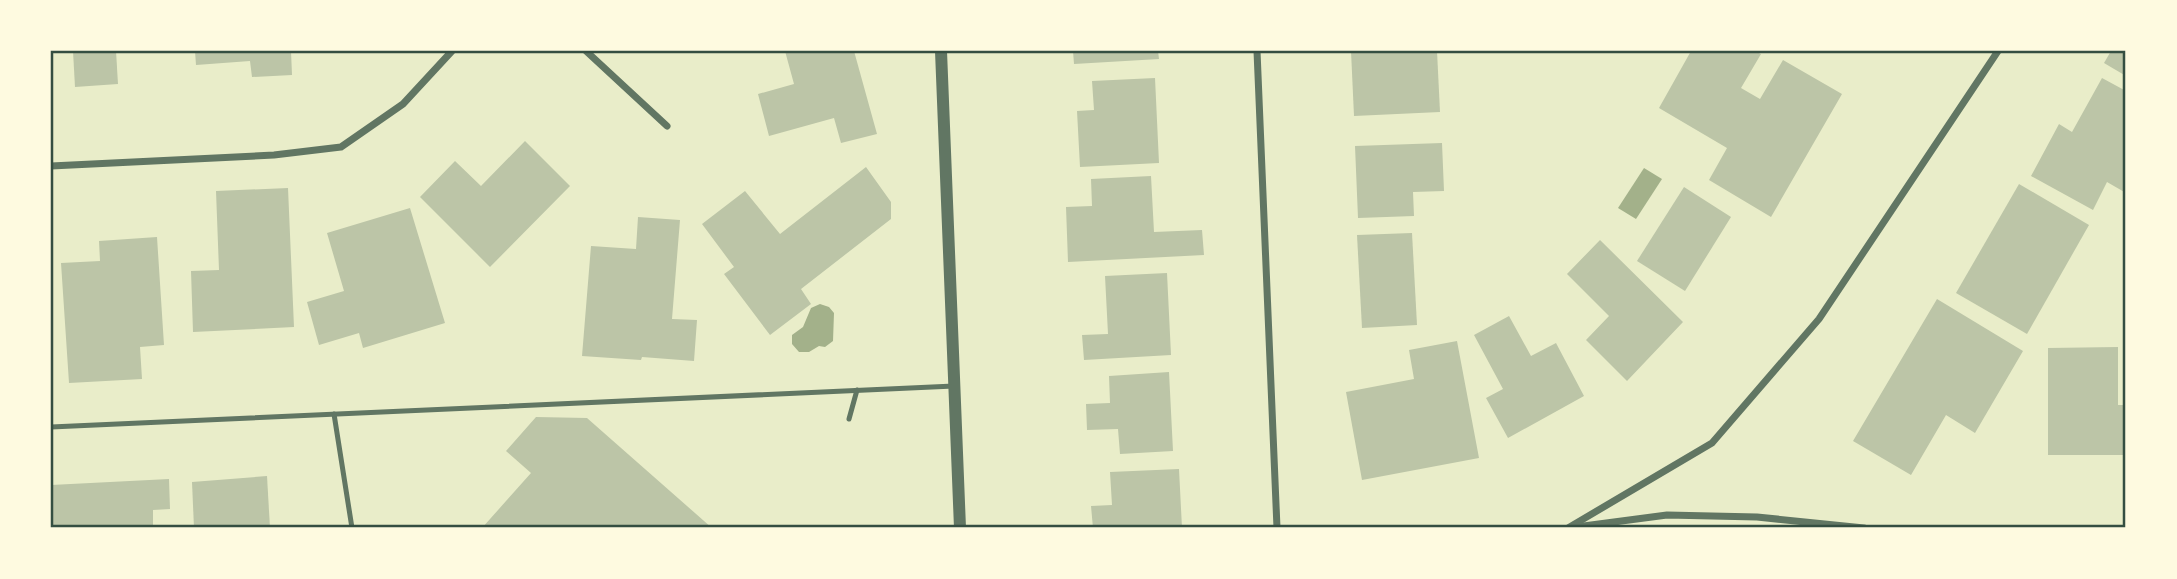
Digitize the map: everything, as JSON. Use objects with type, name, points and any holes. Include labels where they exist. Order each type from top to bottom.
[{"type":"street","points":[[51,166],[274,155],[341,147],[403,104],[452,51]]},
{"type":"street","points":[[586,51],[667,126]]},
{"type":"street","points":[[941,51],[960,528]]},
{"type":"street","points":[[1257,51],[1277,528]]},
{"type":"street","points":[[1569,528],[1712,443],[1819,319],[1998,51]]},
{"type":"street","points":[[1569,528],[1667,515],[1757,517],[1864,528]]},
{"type":"lane","points":[[51,427],[954,386]]},
{"type":"lane","points":[[849,419],[857,390]]},
{"type":"lane","points":[[334,414],[352,528]]},
{"type":"shaded area","points":[[1644,168],[1662,179],[1636,219],[1618,208]]},
{"type":"shaded area","points":[[820,304],[829,307],[834,313],[833,341],[825,347],[819,346],[809,352],[799,352],[792,344],[792,335],[803,327],[811,308]]},
{"type":"building","points":[[73,51],[116,51],[118,84],[75,87]]},
{"type":"building","points":[[195,51],[291,51],[292,75],[252,77],[250,61],[196,65]]},
{"type":"building","points":[[785,51],[854,51],[877,134],[841,143],[834,118],[769,136],[758,94],[794,84]]},
{"type":"building","points":[[1073,51],[1158,51],[1159,59],[1074,64]]},
{"type":"building","points":[[1351,51],[1437,51],[1440,112],[1354,116]]},
{"type":"building","points":[[1691,51],[1755,51],[1761,54],[1741,88],[1760,99],[1783,60],[1842,94],[1771,217],[1709,180],[1727,148],[1659,108]]},
{"type":"building","points":[[2111,51],[2126,51],[2126,76],[2104,63]]},
{"type":"building","points":[[1155,78],[1159,163],[1080,167],[1077,111],[1094,110],[1092,81]]},
{"type":"building","points":[[2102,78],[2126,91],[2126,193],[2107,182],[2093,210],[2031,176],[2059,124],[2072,132]]},
{"type":"building","points":[[525,141],[570,186],[490,267],[420,197],[455,161],[481,186]]},
{"type":"building","points":[[1442,143],[1444,191],[1413,192],[1414,216],[1358,218],[1355,146]]},
{"type":"building","points":[[866,167],[891,202],[891,219],[801,289],[811,304],[770,335],[724,274],[734,267],[702,224],[745,191],[780,234]]},
{"type":"building","points":[[1151,176],[1154,232],[1202,230],[1204,255],[1068,262],[1066,207],[1092,206],[1091,179]]},
{"type":"building","points":[[2019,184],[2089,225],[2027,334],[1956,293]]},
{"type":"building","points":[[1684,187],[1731,217],[1685,291],[1637,261]]},
{"type":"building","points":[[288,188],[294,327],[193,332],[191,271],[219,270],[216,191]]},
{"type":"building","points":[[410,208],[445,323],[363,348],[359,333],[319,345],[307,302],[344,291],[327,233]]},
{"type":"building","points":[[638,217],[680,220],[672,319],[697,320],[694,361],[582,356],[591,246],[636,249]]},
{"type":"building","points":[[1412,233],[1417,325],[1362,328],[1357,235]]},
{"type":"building","points":[[157,237],[164,345],[140,347],[142,379],[69,383],[61,263],[100,261],[99,241]]},
{"type":"building","points":[[1600,240],[1683,322],[1627,381],[1586,340],[1609,316],[1567,274]]},
{"type":"building","points":[[1167,273],[1171,355],[1084,360],[1082,335],[1108,334],[1105,276]]},
{"type":"building","points":[[1937,299],[2023,351],[1975,433],[1946,415],[1911,475],[1853,441]]},
{"type":"building","points":[[1509,316],[1531,356],[1556,343],[1584,396],[1508,438],[1486,398],[1503,389],[1474,335]]},
{"type":"building","points":[[1457,341],[1479,458],[1362,480],[1346,392],[1414,379],[1409,350]]},
{"type":"building","points":[[2118,347],[2118,405],[2126,405],[2126,455],[2048,455],[2048,348]]},
{"type":"building","points":[[1169,372],[1173,451],[1120,454],[1118,429],[1087,430],[1086,404],[1110,403],[1109,376]]},
{"type":"building","points":[[536,417],[587,418],[712,528],[482,528],[531,473],[506,451]]},
{"type":"building","points":[[1179,469],[1182,528],[1093,528],[1091,506],[1112,505],[1110,472]]},
{"type":"building","points":[[267,476],[270,528],[194,528],[192,482]]},
{"type":"building","points":[[169,479],[170,509],[153,510],[153,528],[51,528],[51,485]]}]
